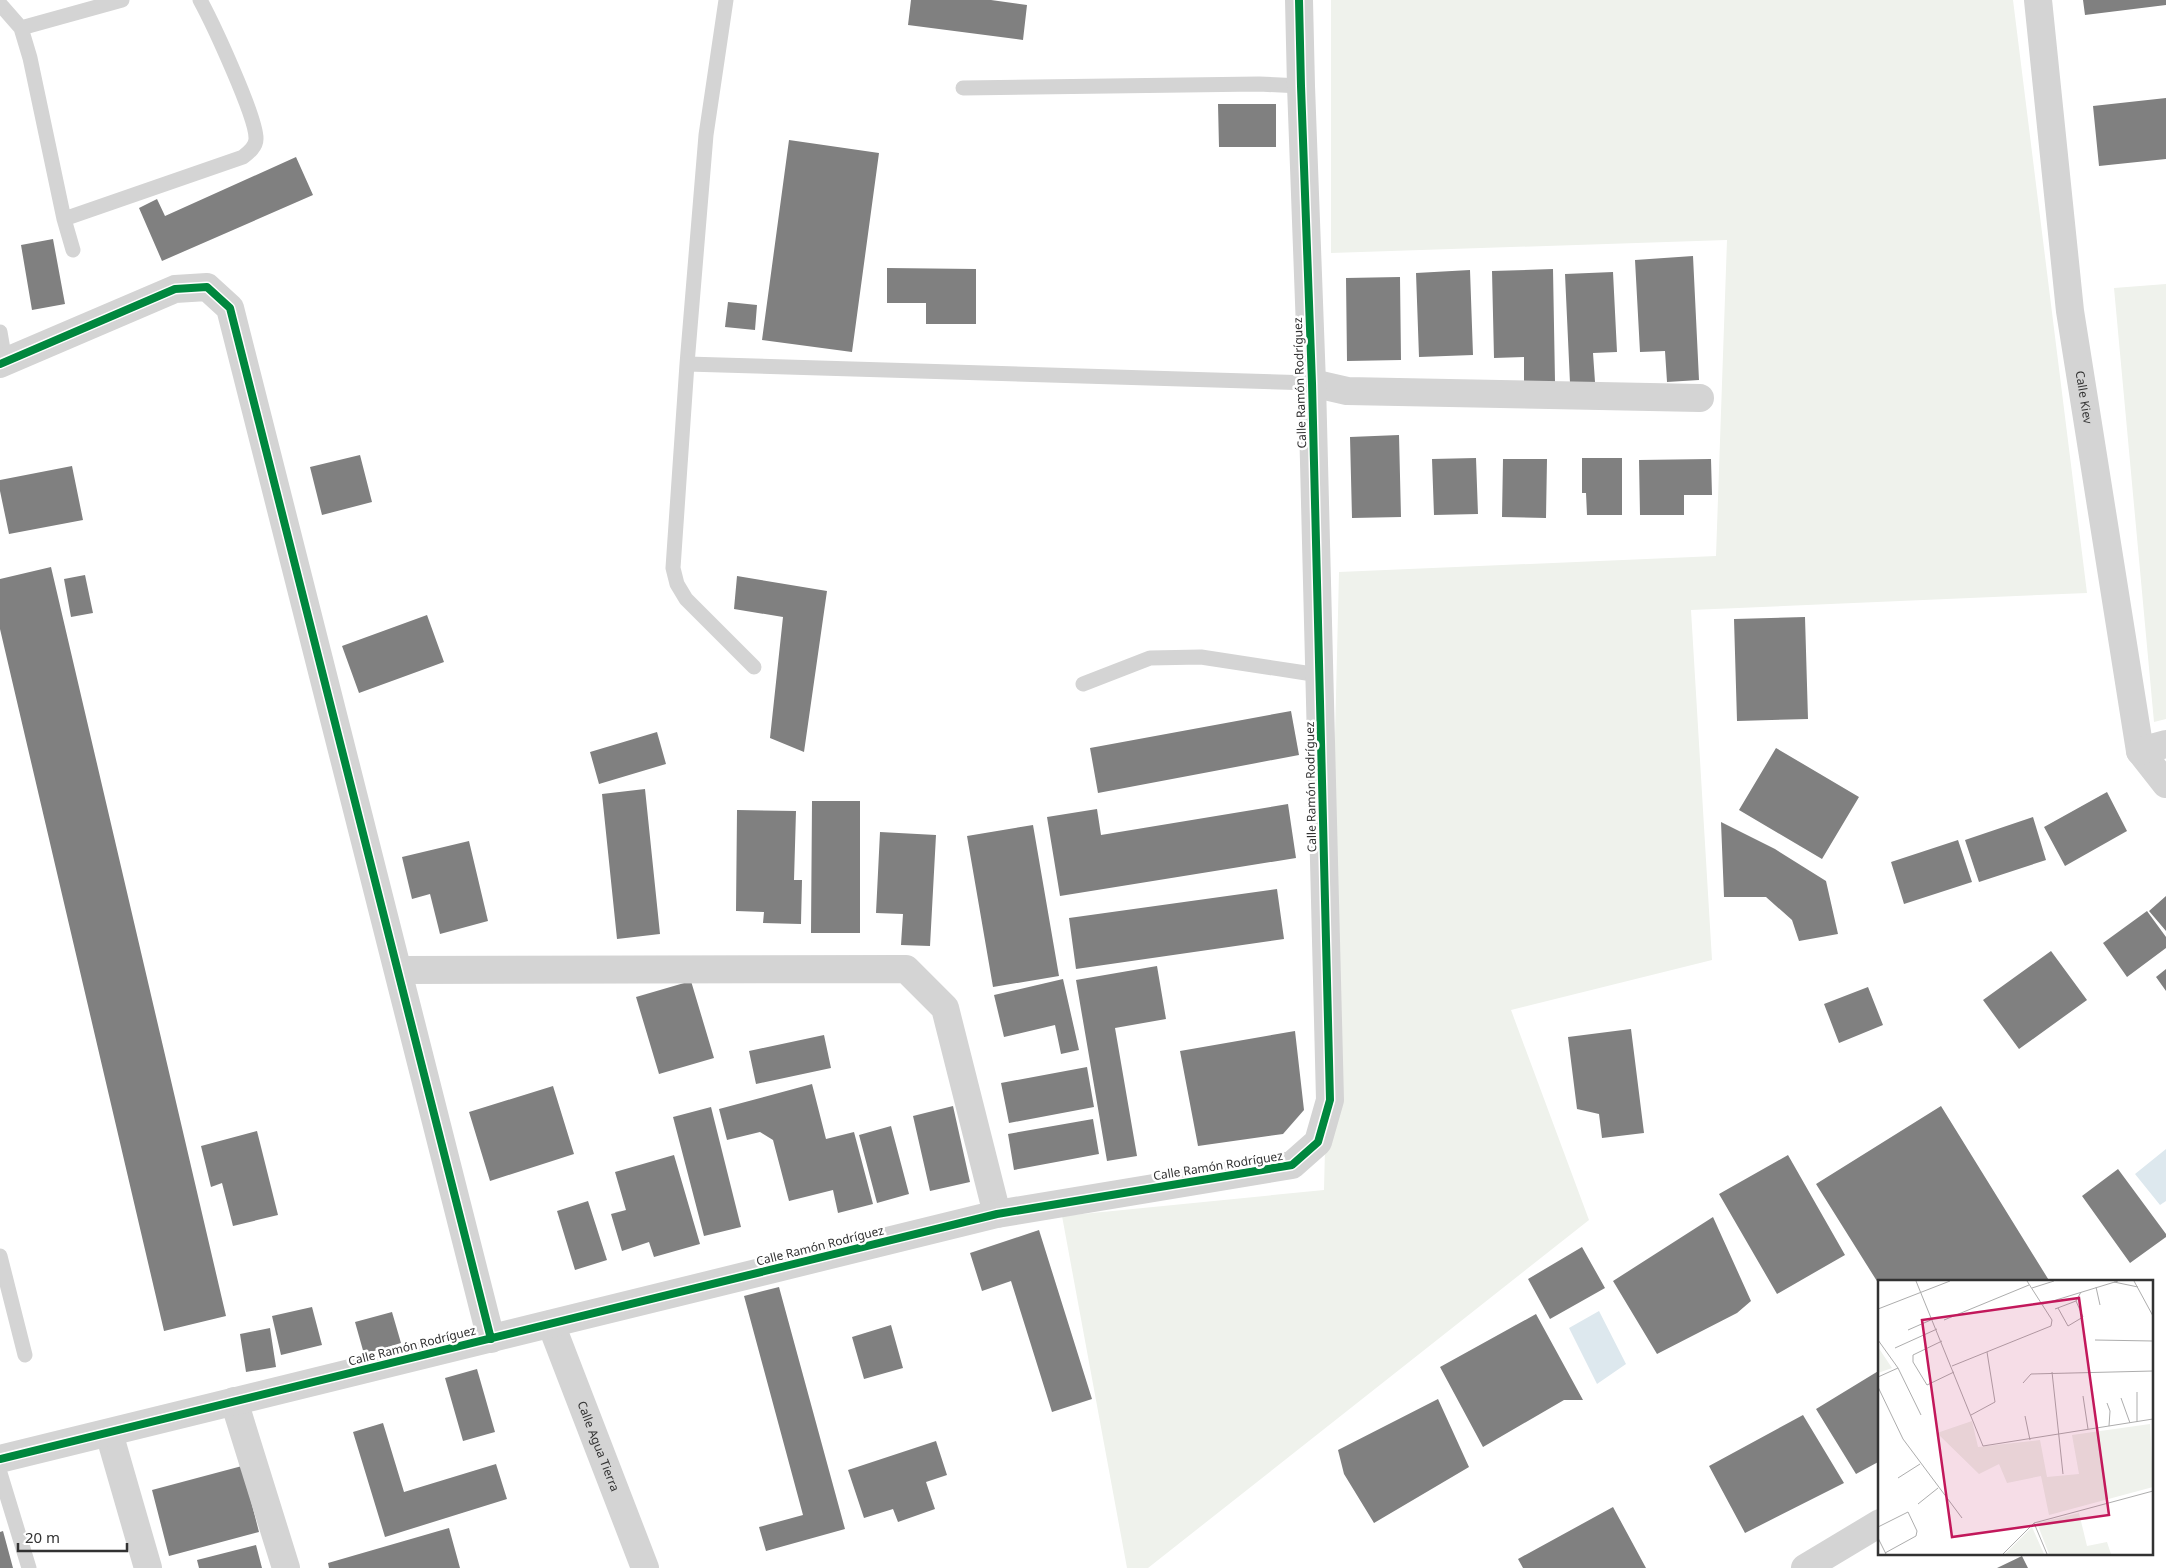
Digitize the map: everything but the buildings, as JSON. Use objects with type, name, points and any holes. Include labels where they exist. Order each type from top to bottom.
[{"type":"street","name":"Calle Ramón Rodríguez","points":[[0,1459],[997,1214],[1292,1165],[1318,1142],[1330,1100],[1312,383],[1299,0]]},
{"type":"street","name":"Calle Kiev","points":[[2038,0],[2070,311],[2140,751],[2166,784]]},
{"type":"street","points":[[2,362],[176,288],[207,287],[230,308],[491,1339]]},
{"type":"street","points":[[1312,383],[1347,391],[1700,398]]},
{"type":"street","points":[[2140,751],[2166,744]]},
{"type":"street","points":[[399,970],[906,969],[945,1008],[997,1214]]},
{"type":"street","name":"Calle Agua Tierra","points":[[552,1324],[645,1568]]},
{"type":"street","points":[[234,1401],[286,1568]]},
{"type":"street","points":[[109,1433],[148,1568]]},
{"type":"street","points":[[1805,1568],[1878,1524]]},
{"type":"lane","points":[[20,28],[122,0]]},
{"type":"lane","points":[[64,219],[243,157],[252,149],[256,139],[250,113],[211,20],[200,0]]},
{"type":"lane","points":[[726,0],[706,135],[687,364],[673,568],[677,584],[686,599],[754,668]]},
{"type":"lane","points":[[0,4],[20,28],[30,58],[64,219],[73,250]]},
{"type":"lane","points":[[962,88],[1259,84],[1301,86]]},
{"type":"lane","points":[[0,332],[2,362]]},
{"type":"lane","points":[[687,364],[1312,383]]},
{"type":"lane","points":[[1083,684],[1150,658],[1202,657],[1319,675]]},
{"type":"lane","points":[[0,1256],[25,1355]]},
{"type":"lane","points":[[0,1473],[29,1568]]},
{"type":"shaded area","points":[[1331,0],[2013,0],[2087,593],[1691,610],[1712,960],[1511,1010],[1589,1220],[1148,1568],[1127,1568],[1062,1216],[1324,1190],[1339,572],[1716,556],[1727,240],[1331,253]]},
{"type":"shaded area","points":[[2166,284],[2166,719],[2154,722],[2114,288]]},
{"type":"shaded area","points":[[2166,1149],[2166,1201],[2160,1205],[2135,1174]]},
{"type":"shaded area","points":[[1599,1311],[1626,1364],[1597,1384],[1569,1328]]},
{"type":"cycle path","points":[[0,1459],[997,1214],[1292,1165],[1318,1142],[1330,1100],[1312,383],[1299,0]]},
{"type":"cycle path","points":[[0,364],[175,289],[207,287],[230,308],[491,1339]]}]
